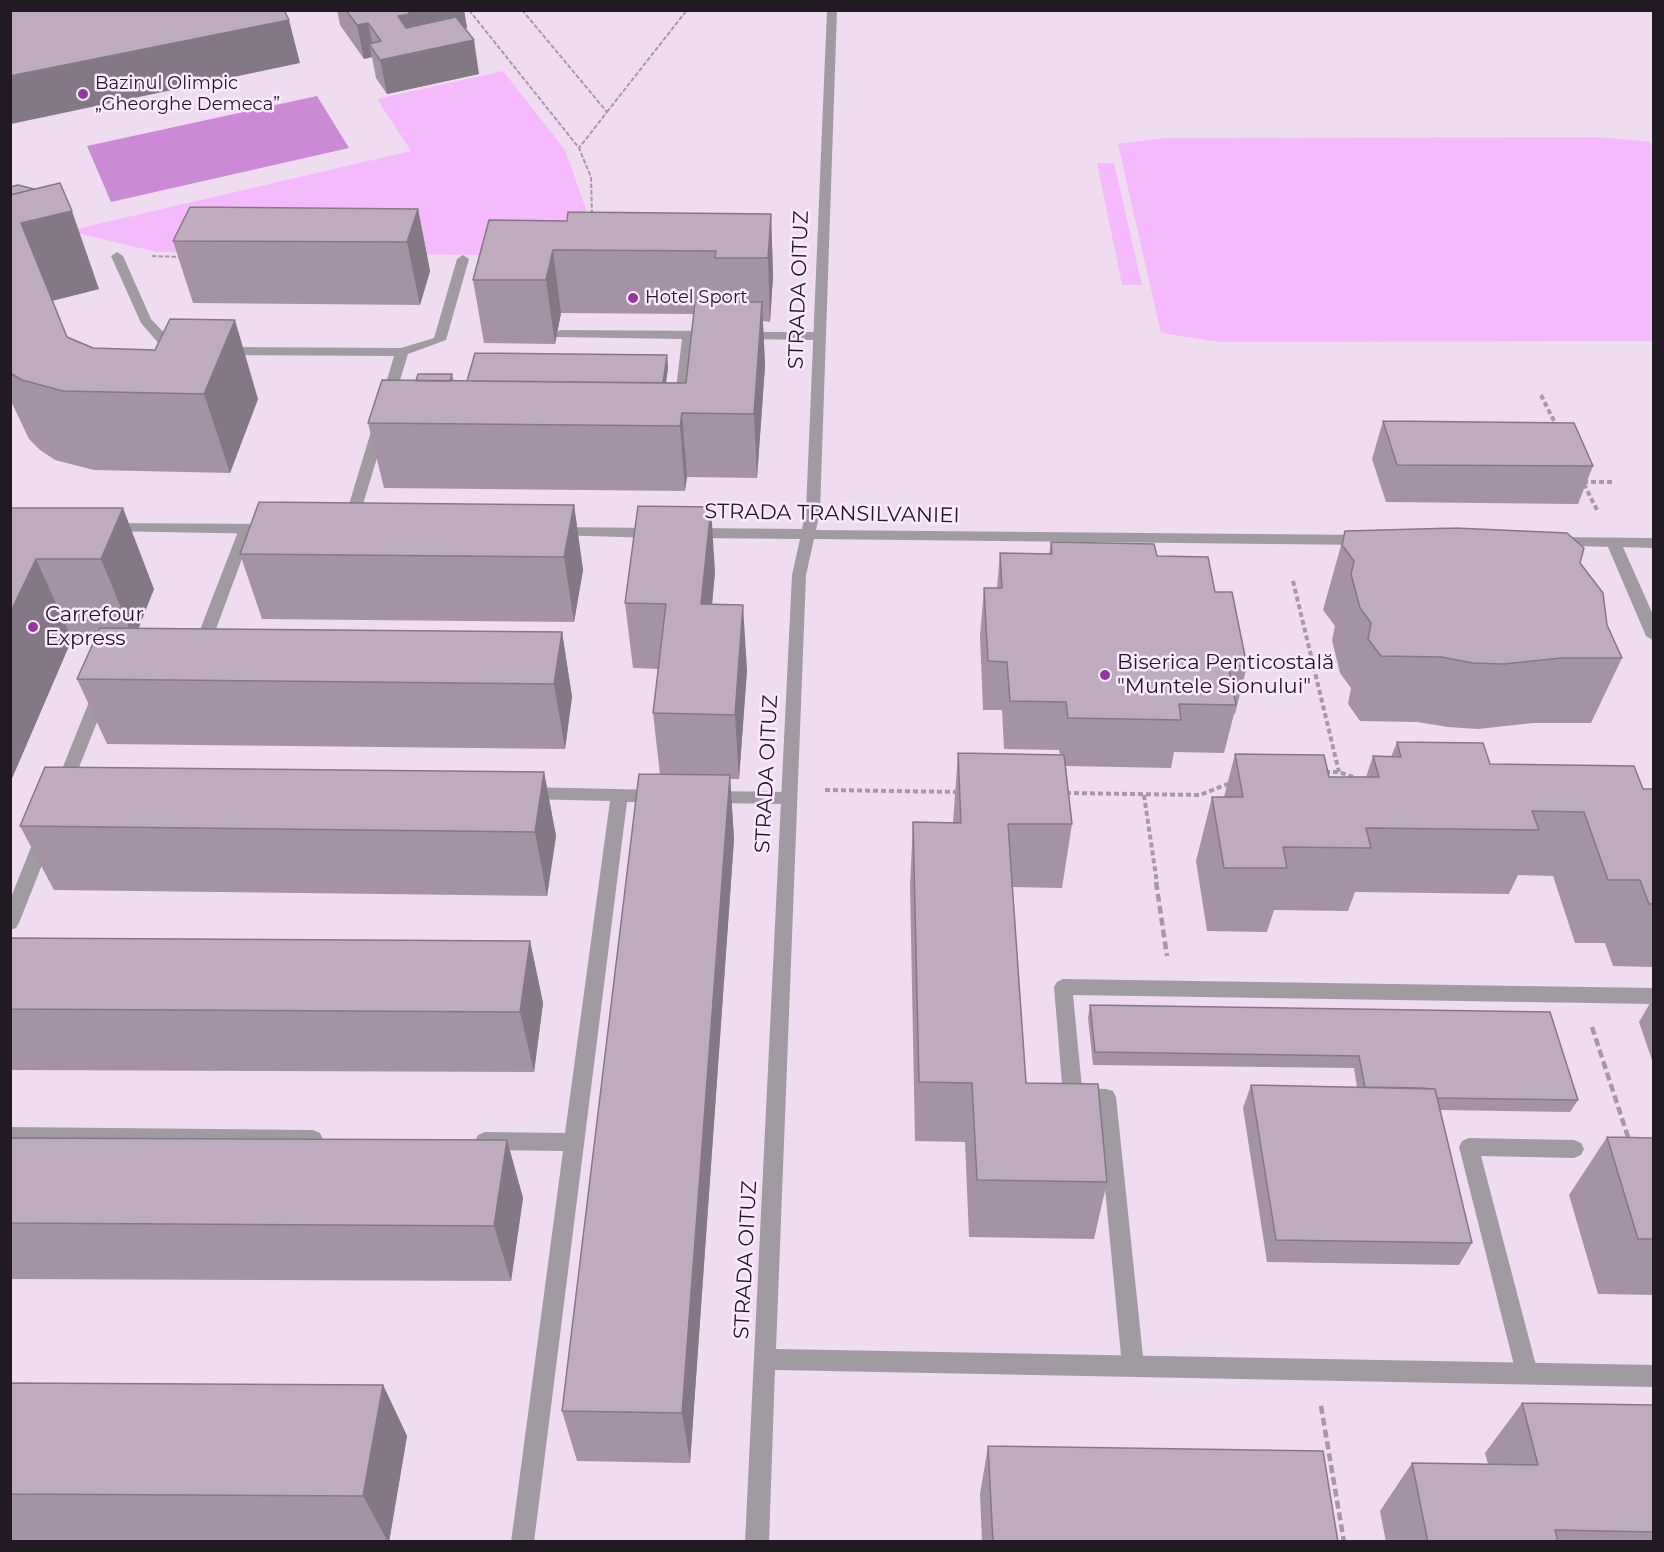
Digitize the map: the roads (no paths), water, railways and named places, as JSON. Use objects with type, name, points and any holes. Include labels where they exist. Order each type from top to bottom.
[{"type":"street","name":"STRADA OITUZ","points":[[757,1542],[799,575],[813,511],[832,10]]},
{"type":"street","points":[[117,256],[145,320],[154,332],[165,342],[192,349]]},
{"type":"street","points":[[215,351],[402,352],[440,340],[464,259]]},
{"type":"street","points":[[560,334],[820,336]]},
{"type":"street","points":[[680,414],[689,335]]},
{"type":"street","points":[[348,530],[387,423],[402,352]]},
{"type":"street","points":[[90,528],[280,530]]},
{"type":"street","points":[[181,650],[206,649],[246,529]]},
{"type":"street","name":"STRADA TRANSILVANIEI","points":[[538,532],[1376,540]]},
{"type":"street","points":[[1542,542],[1653,543]]},
{"type":"street","points":[[1613,542],[1653,636]]},
{"type":"street","points":[[10,923],[99,695],[111,682]]},
{"type":"street","points":[[64,784],[88,784]]},
{"type":"street","points":[[514,793],[675,796]]},
{"type":"street","points":[[522,1542],[619,795]]},
{"type":"street","points":[[697,796],[789,798]]},
{"type":"street","points":[[1133,1366],[1107,1097],[1073,1096],[1063,987],[1653,996]]},
{"type":"street","points":[[10,1136],[334,1139]]},
{"type":"street","points":[[466,1141],[574,1142]]},
{"type":"street","points":[[1527,1373],[1469,1147],[1574,1149]]},
{"type":"street","points":[[764,1359],[1653,1376]]},
{"type":"place","name":"Bazinul Olimpic „Gheorghe Demeca”","points":[[83,94]]},
{"type":"place","name":"Hotel Sport","points":[[633,298]]},
{"type":"place","name":"Carrefour Express","points":[[33,627]]},
{"type":"place","name":"Biserica Penticostală \"Muntele Sionului\"","points":[[1105,675]]}]
